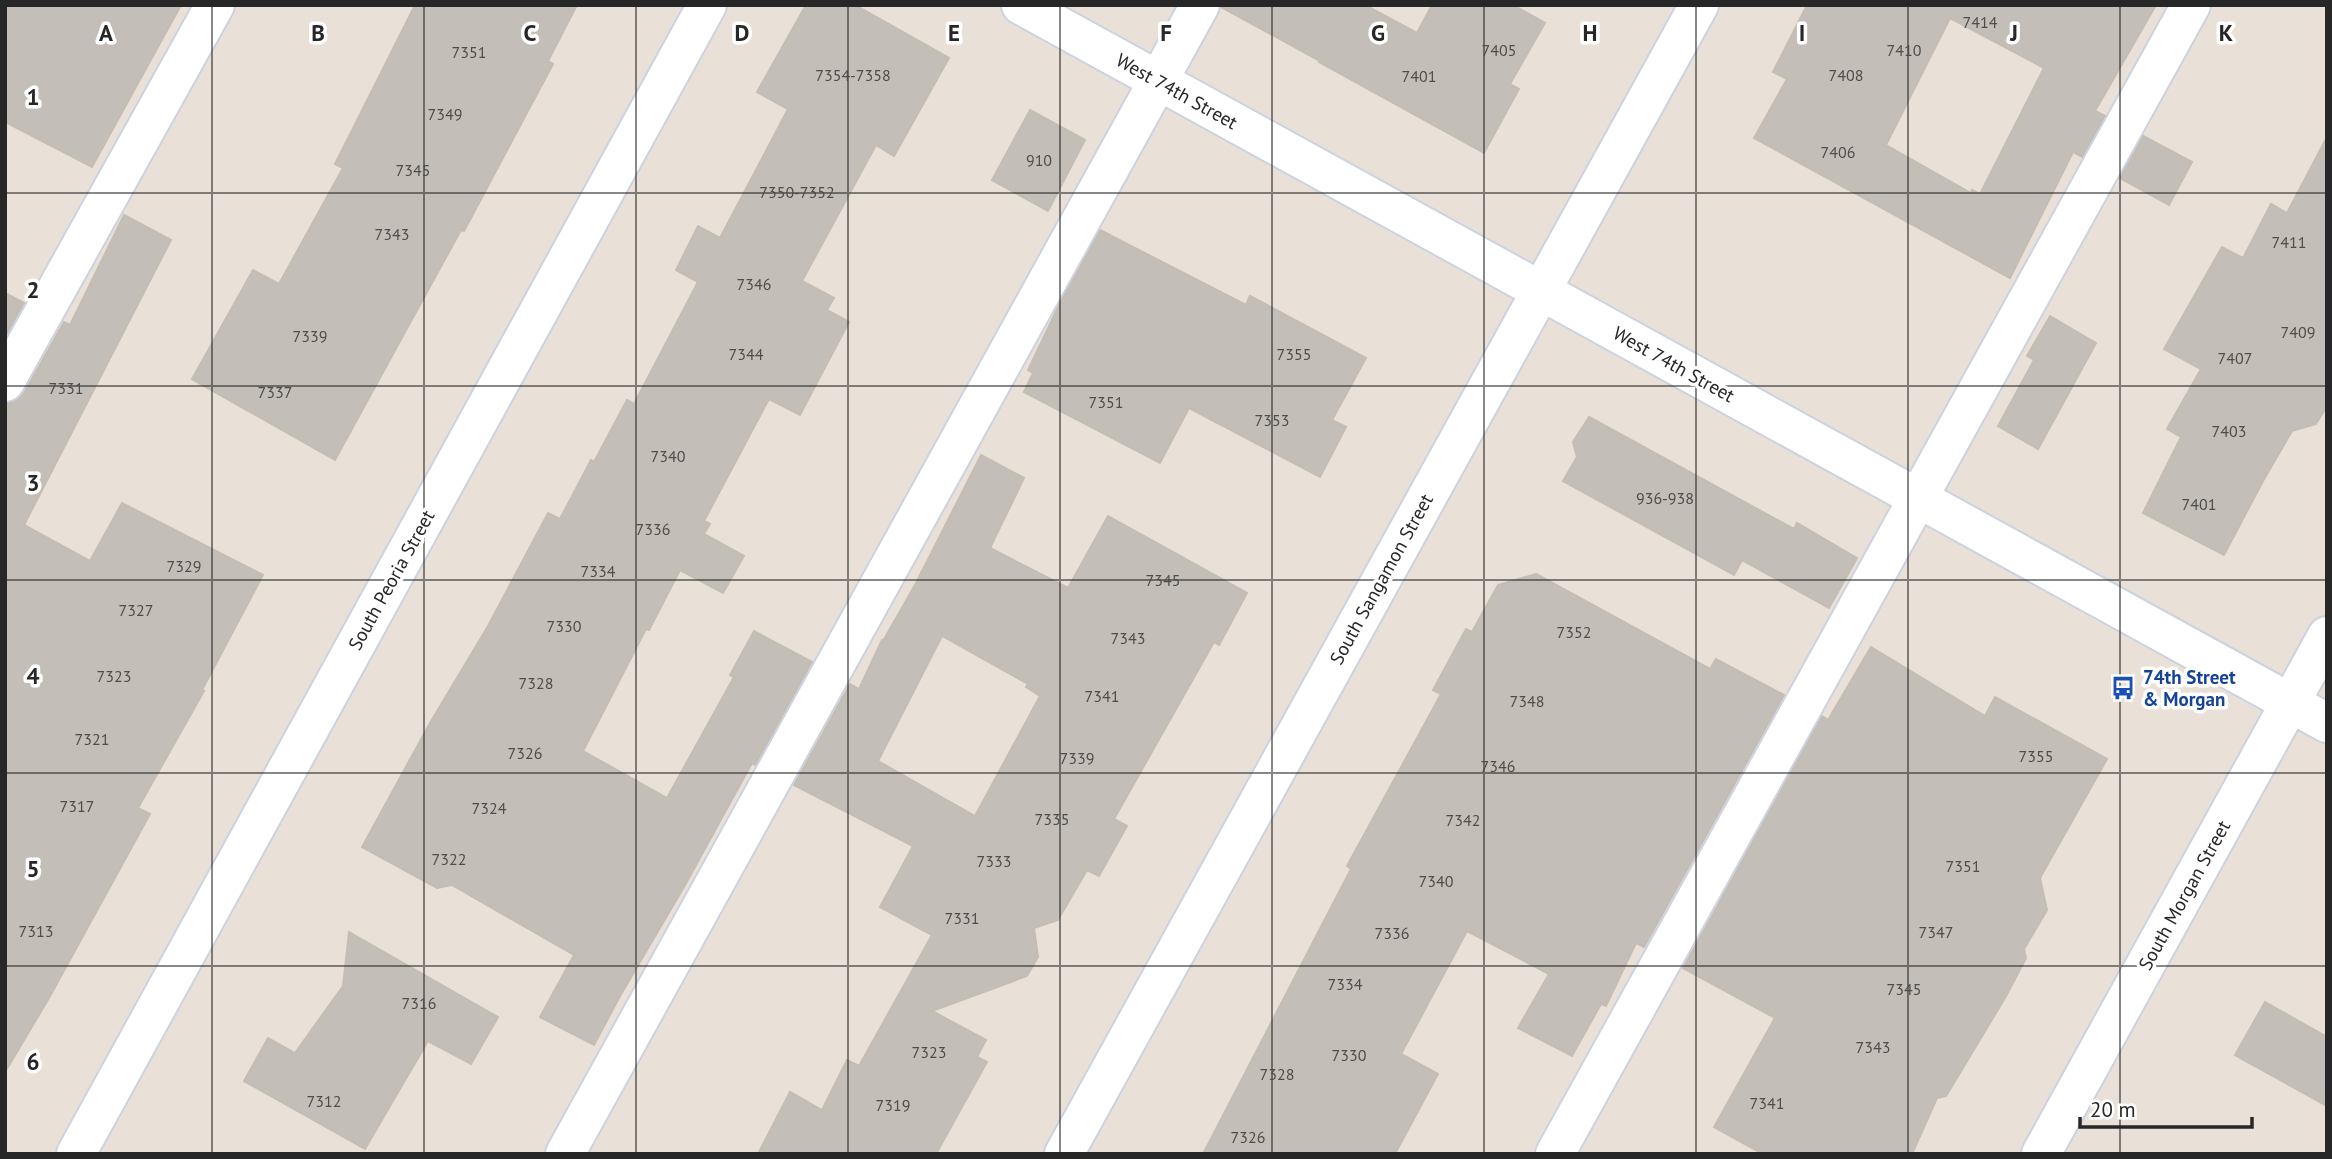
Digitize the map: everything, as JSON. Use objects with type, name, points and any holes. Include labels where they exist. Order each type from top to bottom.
[{"type":"street","points":[[5,382],[215,5]]},
{"type":"street","name":"South Peoria Street","points":[[76,1154],[707,5]]},
{"type":"street","name":"West 74th Street","points":[[1021,5],[2327,723]]},
{"type":"street","points":[[565,1154],[1200,5]]},
{"type":"street","name":"South Sangamon Street","points":[[1064,1154],[1699,5]]},
{"type":"street","points":[[1555,1154],[2191,5]]},
{"type":"street","name":"South Morgan Street","points":[[2041,1154],[2327,636]]},
{"type":"building","points":[[5,5],[181,5],[92,167],[5,122]]},
{"type":"building","points":[[415,5],[577,5],[548,61],[553,64],[464,231],[461,230],[335,460],[192,379],[253,270],[279,284],[343,168],[335,164]]},
{"type":"building","points":[[806,5],[855,5],[949,58],[894,156],[876,145],[802,281],[834,298],[827,310],[849,322],[800,415],[769,399],[704,521],[710,524],[704,534],[744,556],[723,593],[680,570],[583,751],[667,798],[734,677],[730,675],[754,631],[812,662],[755,765],[752,763],[594,1045],[540,1017],[574,955],[452,885],[437,888],[362,847],[430,723],[488,626],[548,513],[560,519],[627,400],[634,404],[698,282],[676,270],[698,226],[720,238],[788,109],[757,92]]},
{"type":"building","points":[[1365,5],[1417,33],[1432,5],[1513,5],[1545,23],[1510,84],[1519,89],[1484,153],[1221,7]]},
{"type":"building","points":[[1807,5],[2156,5],[2095,111],[2105,116],[2082,157],[2073,152],[2010,278],[1754,138],[1787,79],[1773,72]],"holes":[[[1950,18],[2044,68],[1980,194],[1972,190],[1971,193],[1886,145]]]},
{"type":"building","points":[[1030,110],[1085,140],[1048,211],[992,180]]},
{"type":"building","points":[[2143,136],[2192,162],[2169,205],[2120,178]]},
{"type":"building","points":[[2327,137],[2327,406],[2316,424],[2292,431],[2224,555],[2143,513],[2181,437],[2167,429],[2201,369],[2164,349],[2222,247],[2243,258],[2271,204],[2287,213]]},
{"type":"building","points":[[124,215],[171,240],[24,525],[90,561],[122,503],[263,575],[202,690],[204,691],[138,808],[150,814],[49,998],[5,1072],[5,404],[16,401],[24,393],[64,322],[70,325]]},
{"type":"building","points":[[1100,230],[1246,305],[1250,296],[1366,358],[1332,420],[1346,427],[1320,477],[1189,408],[1160,463],[1024,392],[1033,373],[1028,370],[1061,301]]},
{"type":"building","points":[[5,293],[24,303],[5,337]]},
{"type":"building","points":[[2050,316],[2096,343],[2038,449],[1998,426],[2034,360],[2027,356]]},
{"type":"building","points":[[1589,417],[1794,529],[1797,523],[1857,558],[1829,608],[1742,560],[1734,575],[1563,481],[1577,457],[1573,442]]},
{"type":"building","points":[[981,455],[1024,478],[990,548],[1068,588],[1108,516],[1247,593],[1219,645],[1214,642],[1114,819],[1127,826],[1099,876],[1087,870],[1058,920],[1034,928],[1038,957],[1027,976],[932,1011],[986,1040],[977,1057],[987,1062],[936,1154],[758,1154],[790,1092],[822,1110],[847,1060],[859,1066],[932,935],[880,907],[913,846],[794,785],[850,684],[859,689],[882,640],[915,585]],"holes":[[[942,636],[1028,684],[1026,687],[1040,696],[975,816],[878,761]]]},
{"type":"building","points":[[1536,574],[1710,669],[1716,659],[1784,695],[1644,947],[1636,943],[1606,1006],[1601,1004],[1572,1056],[1518,1028],[1549,974],[1467,931],[1401,1054],[1438,1074],[1395,1154],[1203,1154],[1351,869],[1347,866],[1441,694],[1433,690],[1466,629],[1472,632],[1498,585]]},
{"type":"building","points":[[1871,647],[1985,716],[1995,697],[2107,759],[2040,878],[2047,910],[2024,949],[2026,958],[1946,1096],[1937,1098],[1912,1154],[1763,1154],[1714,1127],[1775,1018],[1683,968],[1822,716],[1828,720]]},
{"type":"building","points":[[349,932],[498,1017],[471,1064],[428,1041],[365,1149],[244,1081],[268,1038],[295,1053],[343,986]]},
{"type":"building","points":[[2265,1002],[2327,1037],[2327,1106],[2235,1055]]},
{"type":"place","name":"74th Street & Morgan","points":[[2123,688]]}]
